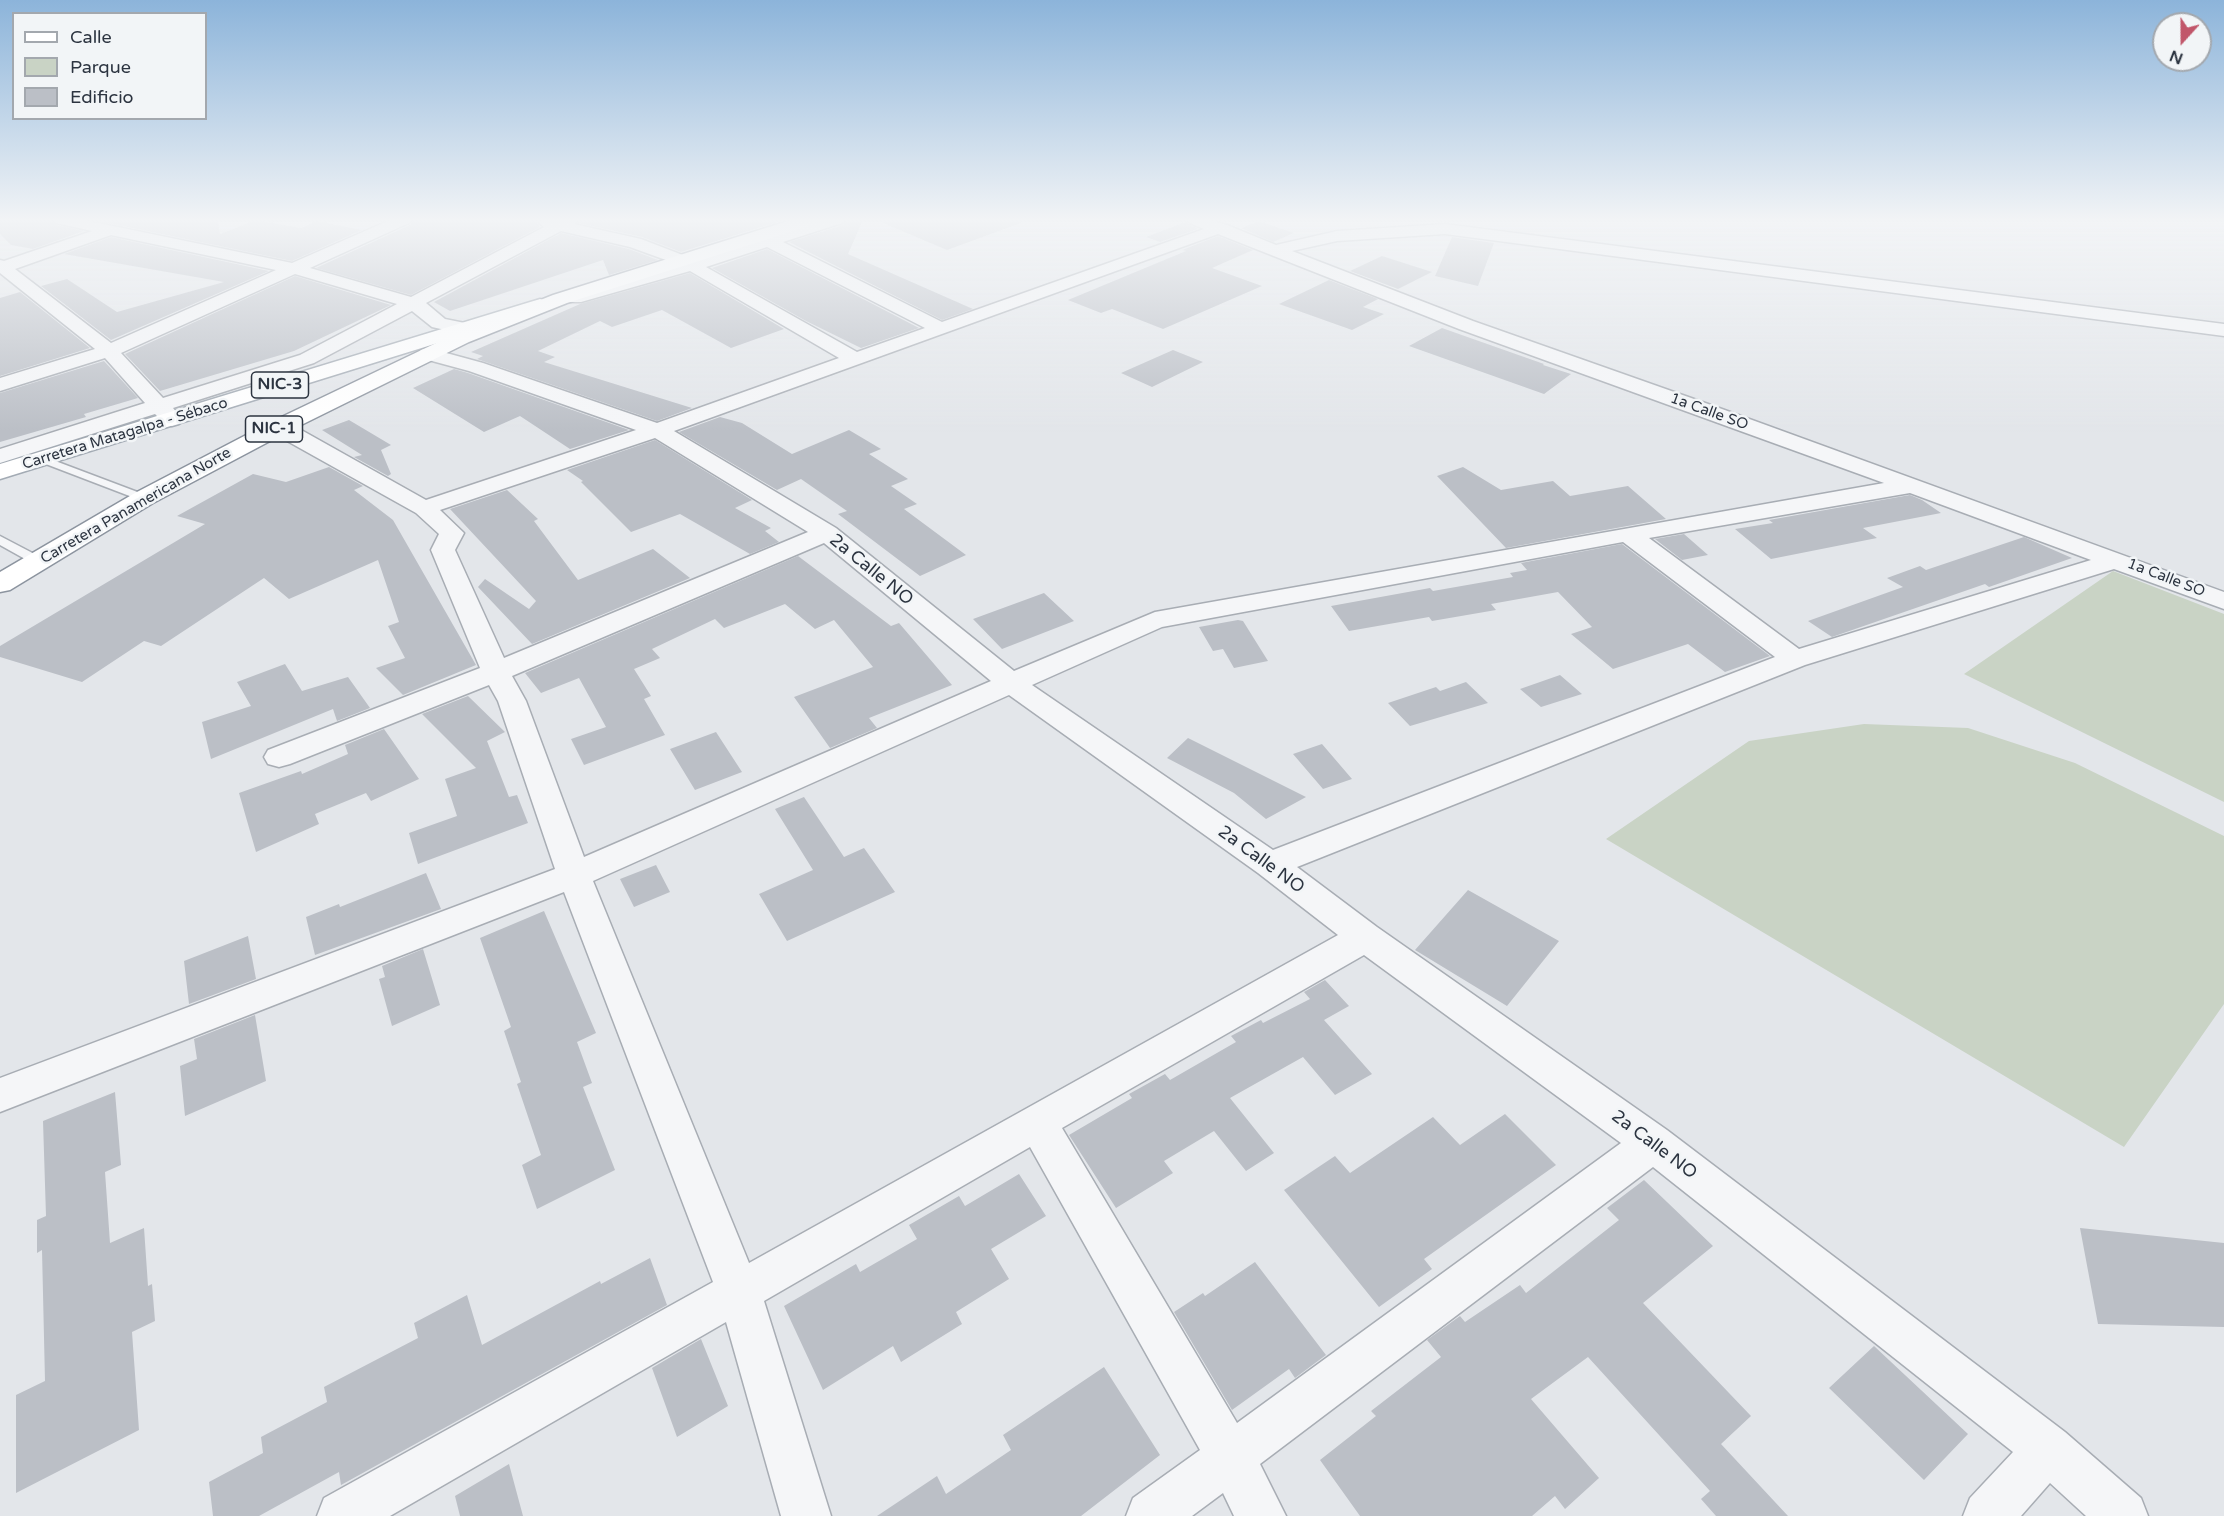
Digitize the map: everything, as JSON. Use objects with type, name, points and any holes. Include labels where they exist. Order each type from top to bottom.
[{"type":"main road","name":"Carretera Panamericana Norte","points":[[0,584],[144,498],[279,427],[428,354],[498,323],[560,299],[589,291]]},
{"type":"main road","name":"Carretera Matagalpa - Sébaco","points":[[0,472],[42,459],[166,413],[560,299]]},
{"type":"street","points":[[32,291],[109,351],[166,413]]},
{"type":"street","points":[[0,385],[109,351],[246,291]]},
{"type":"street","points":[[370,291],[415,304],[439,322],[463,328]]},
{"type":"street","points":[[0,456],[166,413],[307,359],[439,291]]},
{"type":"street","points":[[734,291],[855,360]]},
{"type":"street","points":[[867,291],[942,329]]},
{"type":"street","points":[[424,508],[657,430],[1048,291]]},
{"type":"street","name":"1a Calle SO","points":[[1380,291],[1466,325],[2118,560],[2224,601]]},
{"type":"street","points":[[1921,291],[2224,330]]},
{"type":"street","name":"2a Calle NO","points":[[428,354],[476,367],[657,430],[827,533],[1012,684],[1270,864],[1365,938],[1653,1143],[2048,1449],[2123,1516]]},
{"type":"street","points":[[279,427],[424,508],[452,533],[443,550],[496,672],[512,701],[574,875],[739,1292],[806,1516]]},
{"type":"street","points":[[0,1095],[574,875],[1155,620],[1628,534],[1909,486]]},
{"type":"street","points":[[279,757],[496,672],[827,533]]},
{"type":"street","points":[[1628,534],[1795,659]]},
{"type":"street","points":[[1270,864],[1795,659],[2118,560]]},
{"type":"street","points":[[342,1516],[1365,938]]},
{"type":"street","points":[[1037,1122],[1262,1516]]},
{"type":"street","points":[[1151,1516],[1653,1143]]},
{"type":"street","points":[[1988,1516],[2048,1449]]},
{"type":"lane","points":[[42,459],[144,498]]},
{"type":"lane","points":[[0,540],[38,561]]},
{"type":"green space","points":[[2113,571],[2224,614],[2224,802],[1964,674]]},
{"type":"green space","points":[[1864,724],[1968,728],[2075,763],[2224,836],[2224,1004],[2124,1147],[1606,839],[1749,741]]},
{"type":"building","points":[[47,291],[85,291],[117,312],[193,291],[224,291],[111,340]]},
{"type":"building","points":[[263,291],[344,291],[391,305],[294,351],[160,391],[125,354]]},
{"type":"building","points":[[396,291],[419,291],[411,295]]},
{"type":"building","points":[[455,291],[511,291],[450,311],[434,302]]},
{"type":"building","points":[[627,291],[720,291],[784,329],[731,348],[662,310],[612,327],[600,321],[538,351],[555,357],[544,362],[692,408],[657,421],[477,359],[483,356],[471,352],[580,304]]},
{"type":"building","points":[[752,291],[847,291],[919,328],[861,348]]},
{"type":"building","points":[[885,291],[932,291],[973,309],[942,320]]},
{"type":"building","points":[[1090,291],[1251,291],[1163,329],[1112,309],[1101,313],[1068,300]]},
{"type":"building","points":[[1307,291],[1357,291],[1378,299],[1363,307],[1384,314],[1352,330],[1279,304]]},
{"type":"building","points":[[20,292],[90,348],[0,376],[0,298]]},
{"type":"building","points":[[1442,328],[1571,374],[1544,394],[1409,346]]},
{"type":"building","points":[[1173,350],[1203,362],[1152,387],[1121,373]]},
{"type":"building","points":[[104,361],[138,398],[84,414],[86,417],[0,442],[0,393]]},
{"type":"building","points":[[454,369],[629,430],[570,449],[520,416],[484,432],[413,388]]},
{"type":"building","points":[[720,417],[742,423],[792,454],[849,430],[881,449],[869,454],[908,479],[891,486],[917,504],[904,509],[966,555],[920,576],[838,514],[847,511],[801,479],[777,490],[679,432]]},
{"type":"building","points":[[349,420],[391,445],[381,450],[391,474],[388,476],[354,457],[362,455],[322,430]]},
{"type":"building","points":[[655,440],[752,500],[735,508],[771,528],[765,531],[779,542],[750,554],[680,514],[631,532],[581,482],[583,481],[567,470]]},
{"type":"building","points":[[329,467],[363,486],[354,490],[393,520],[476,665],[403,695],[376,668],[405,658],[388,626],[399,622],[378,560],[289,599],[264,578],[161,646],[144,641],[82,682],[0,657],[0,646],[205,524],[177,516],[253,474],[286,482]]},
{"type":"building","points":[[1463,467],[1501,490],[1553,481],[1570,496],[1628,486],[1666,519],[1506,548],[1437,476]]},
{"type":"building","points":[[507,490],[538,519],[534,521],[578,580],[653,549],[690,578],[532,644],[478,587],[485,579],[529,609],[536,601],[450,509]]},
{"type":"building","points":[[1910,495],[1941,513],[1863,528],[1877,538],[1771,559],[1735,529],[1773,523],[1769,520]]},
{"type":"building","points":[[1684,534],[1708,555],[1682,560],[1655,539]]},
{"type":"building","points":[[2024,537],[2072,558],[1989,587],[1985,584],[1832,637],[1808,621],[1903,587],[1887,578],[1920,566],[1926,570]]},
{"type":"building","points":[[1622,544],[1770,656],[1725,672],[1688,644],[1613,669],[1571,634],[1592,627],[1558,592],[1491,604],[1496,610],[1432,621],[1429,617],[1349,631],[1331,606],[1430,588],[1433,591],[1513,577],[1510,573],[1527,570],[1521,563]]},
{"type":"building","points":[[798,556],[891,626],[899,623],[952,685],[869,718],[877,728],[830,748],[794,697],[873,667],[834,620],[815,629],[785,604],[724,628],[715,619],[652,649],[660,658],[634,669],[651,696],[644,699],[665,735],[584,765],[571,739],[606,727],[579,678],[541,693],[525,673]]},
{"type":"building","points":[[1044,593],[1074,621],[1002,649],[973,619]]},
{"type":"building","points":[[1243,621],[1268,661],[1234,668],[1223,649],[1213,651],[1199,627]]},
{"type":"building","points":[[285,664],[302,691],[348,677],[370,708],[337,721],[333,709],[211,759],[202,722],[251,706],[237,682]]},
{"type":"building","points":[[1560,675],[1582,694],[1541,707],[1520,689]]},
{"type":"building","points":[[1466,682],[1488,703],[1410,726],[1388,703],[1436,687],[1440,691]]},
{"type":"building","points":[[468,696],[505,732],[487,741],[509,797],[517,795],[528,823],[418,864],[409,833],[457,816],[445,779],[476,768],[422,714]]},
{"type":"building","points":[[384,729],[419,779],[371,801],[366,793],[315,814],[319,824],[256,852],[239,793],[301,771],[302,774],[348,754],[345,745]]},
{"type":"building","points":[[716,732],[742,772],[695,790],[670,749]]},
{"type":"building","points":[[1188,738],[1306,797],[1266,819],[1234,793],[1167,758]]},
{"type":"building","points":[[1322,744],[1352,779],[1323,789],[1293,754]]},
{"type":"building","points":[[804,797],[844,857],[864,848],[895,892],[787,941],[759,894],[813,870],[775,809]]},
{"type":"building","points":[[656,865],[670,892],[634,907],[620,879]]},
{"type":"building","points":[[426,873],[441,909],[315,955],[306,917],[339,904],[340,907]]},
{"type":"building","points":[[1468,890],[1559,941],[1507,1006],[1415,950]]},
{"type":"building","points":[[544,911],[596,1033],[577,1042],[592,1083],[583,1087],[615,1170],[537,1209],[522,1165],[541,1155],[517,1084],[521,1082],[504,1031],[511,1027],[480,938]]},
{"type":"building","points":[[248,936],[256,979],[189,1004],[184,961]]},
{"type":"building","points":[[423,949],[440,1005],[392,1026],[379,979],[385,977],[382,966]]},
{"type":"building","points":[[1325,980],[1349,1006],[1324,1020],[1372,1074],[1335,1095],[1303,1057],[1230,1098],[1274,1153],[1246,1171],[1214,1131],[1164,1161],[1173,1173],[1116,1208],[1069,1135],[1132,1098],[1129,1094],[1165,1074],[1170,1080],[1236,1042],[1231,1036],[1310,999],[1304,992]]},
{"type":"building","points":[[255,1015],[266,1081],[185,1116],[180,1066],[197,1059],[194,1039]]},
{"type":"building","points":[[115,1092],[121,1165],[105,1172],[110,1243],[144,1228],[148,1286],[152,1284],[155,1321],[132,1332],[139,1430],[16,1493],[16,1395],[45,1381],[42,1250],[37,1253],[37,1220],[46,1216],[43,1121]]},
{"type":"building","points":[[1505,1114],[1556,1165],[1424,1259],[1432,1269],[1379,1307],[1284,1190],[1335,1156],[1350,1173],[1433,1117],[1460,1145]]},
{"type":"building","points":[[1019,1174],[1046,1216],[991,1249],[1009,1279],[956,1312],[962,1324],[901,1362],[893,1346],[823,1390],[784,1306],[856,1264],[860,1272],[917,1239],[909,1225],[959,1196],[965,1206]]},
{"type":"building","points":[[1644,1180],[1713,1246],[1643,1303],[1751,1416],[1721,1444],[1788,1516],[1716,1516],[1701,1499],[1710,1491],[1588,1357],[1531,1399],[1599,1478],[1565,1509],[1555,1496],[1532,1516],[1360,1516],[1320,1460],[1376,1416],[1371,1411],[1441,1357],[1427,1340],[1460,1316],[1465,1322],[1520,1285],[1526,1293],[1619,1220],[1607,1208]]},
{"type":"building","points":[[2080,1228],[2224,1243],[2224,1327],[2098,1324]]},
{"type":"building","points":[[650,1258],[667,1305],[341,1485],[339,1472],[259,1516],[213,1516],[209,1482],[263,1453],[261,1437],[327,1402],[324,1387],[418,1338],[414,1323],[467,1295],[482,1345],[600,1281],[601,1284]]},
{"type":"building","points":[[1255,1262],[1326,1355],[1295,1378],[1289,1369],[1232,1410],[1174,1312],[1203,1293],[1205,1296]]},
{"type":"building","points":[[701,1339],[728,1406],[677,1437],[652,1368]]},
{"type":"building","points":[[1874,1346],[1968,1434],[1924,1480],[1829,1388]]},
{"type":"building","points":[[1104,1367],[1160,1455],[1081,1516],[877,1516],[937,1476],[946,1494],[1011,1450],[1003,1435]]},
{"type":"building","points":[[509,1464],[523,1516],[460,1516],[455,1496]]}]
